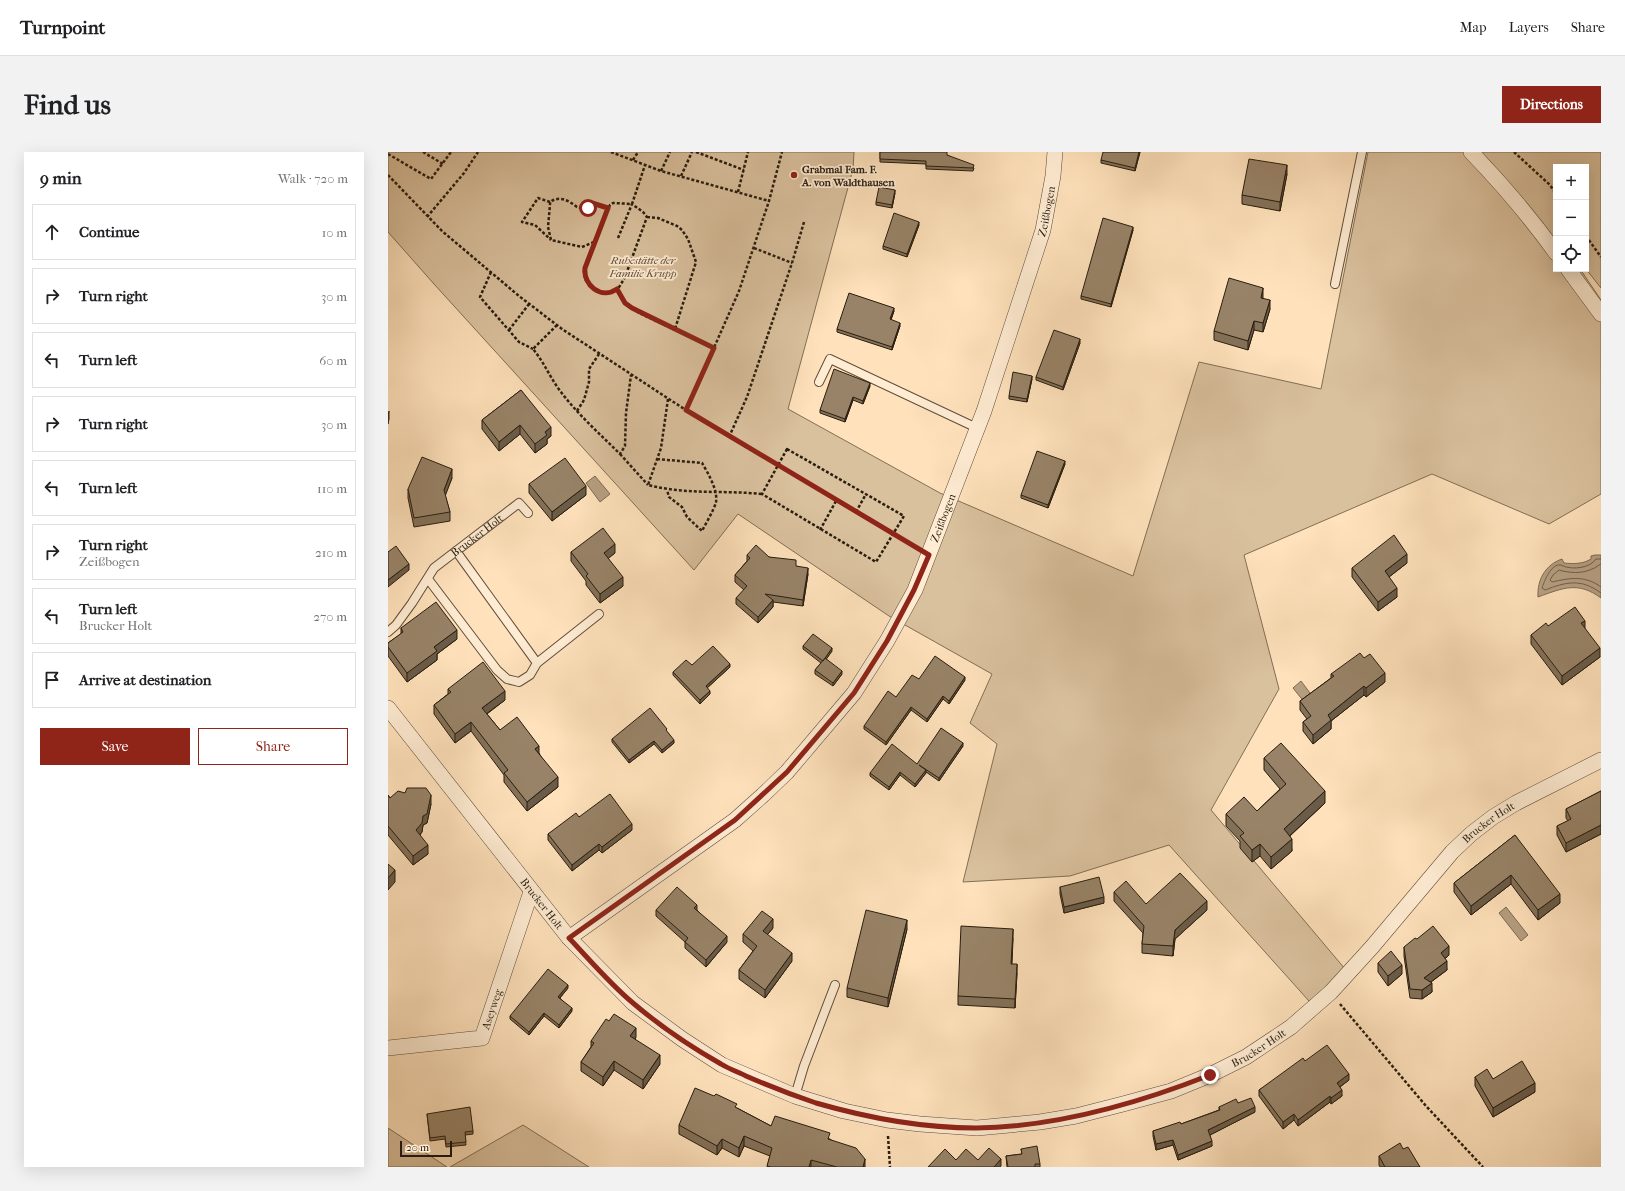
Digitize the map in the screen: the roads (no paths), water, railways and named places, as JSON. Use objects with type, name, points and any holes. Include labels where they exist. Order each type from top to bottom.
[{"type":"street","name":"Zeißbogen","points":[[569,938],[735,820],[787,772],[854,693],[887,641],[914,590],[929,555],[977,428],[1043,230],[1053,176],[1055,152]]},
{"type":"street","points":[[1471,152],[1493,174],[1528,214],[1553,249]]},
{"type":"street","points":[[1570,272],[1601,314]]},
{"type":"street","name":"Brucker Holt","points":[[388,708],[531,892],[569,938],[633,1003],[682,1039],[722,1065],[795,1096],[844,1111],[887,1120],[977,1128],[1040,1122],[1076,1116],[1130,1102],[1171,1091],[1246,1057],[1291,1027],[1331,992],[1372,947],[1452,852],[1471,834],[1516,802],[1601,760]]},
{"type":"street","name":"Aseyweg","points":[[388,1048],[482,1038],[531,892]]},
{"type":"lane","points":[[1335,284],[1362,152]]},
{"type":"lane","points":[[819,382],[830,359],[977,428]]},
{"type":"lane","name":"Brucker Holt","points":[[388,632],[396,625],[434,568],[519,503],[528,513]]},
{"type":"lane","points":[[456,551],[537,664]]},
{"type":"lane","points":[[428,579],[497,670],[508,679],[519,682],[530,675],[537,664],[599,614]]},
{"type":"lane","points":[[795,1096],[804,1066],[835,985]]},
{"type":"water","points":[[595,476],[610,494],[600,502],[586,483]]},
{"type":"water","points":[[1601,555],[1601,598],[1585,589],[1578,588],[1563,589],[1538,597],[1539,585],[1543,574],[1551,565],[1562,559],[1564,563],[1582,563],[1588,561],[1591,559],[1591,556]]},
{"type":"water","points":[[1301,681],[1313,697],[1305,703],[1293,688]]},
{"type":"water","points":[[1506,907],[1528,935],[1521,941],[1499,913]]},
{"type":"place","name":"Grabmal Fam. F. A. von Waldthausen","points":[[794,175]]},
{"type":"park label","name":"Ruhestätte der Familie Krupp","points":[[643,266]]}]
